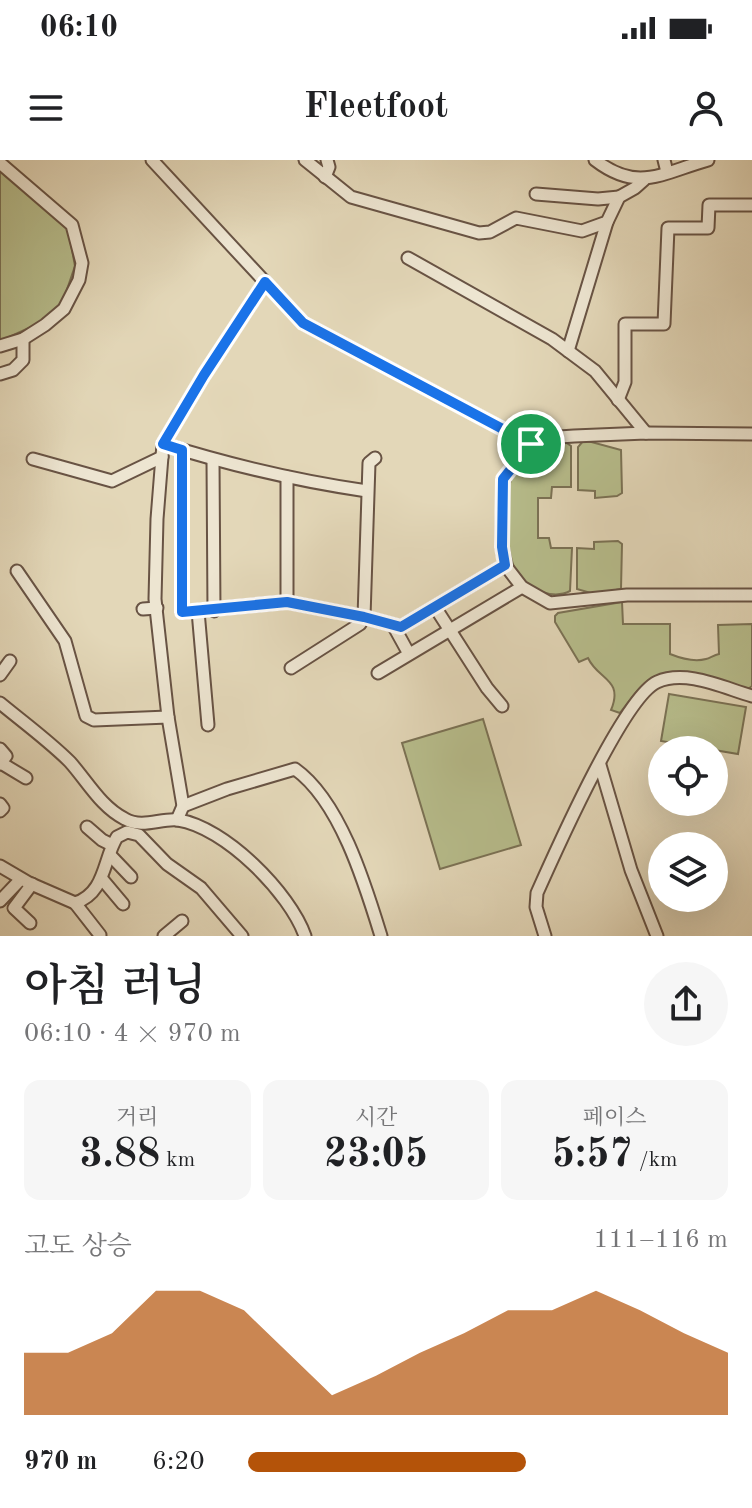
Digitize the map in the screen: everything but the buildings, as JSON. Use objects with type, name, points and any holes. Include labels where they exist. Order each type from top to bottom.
[{"type":"street","points":[[152,160],[303,323],[531,444]]},
{"type":"street","points":[[305,160],[330,166],[351,197],[479,233],[490,232],[516,218],[582,231],[607,222]]},
{"type":"street","points":[[595,160],[625,178],[644,180]]},
{"type":"street","points":[[536,194],[598,199],[619,197],[665,166],[708,160]]},
{"type":"street","points":[[0,163],[72,225],[82,263],[79,280],[64,309],[23,339],[0,346]]},
{"type":"street","points":[[568,351],[607,222],[619,197]]},
{"type":"street","points":[[618,400],[625,382],[625,324],[664,324],[668,228],[708,228],[709,205],[752,205]]},
{"type":"street","points":[[408,258],[552,339],[595,371],[646,433]]},
{"type":"street","points":[[177,820],[183,806],[168,717],[157,608],[157,519],[163,444],[265,282]]},
{"type":"street","points":[[0,374],[13,370],[23,360],[23,339]]},
{"type":"street","points":[[752,434],[646,433],[545,438],[531,444],[503,479],[502,547],[505,565],[522,587],[550,603],[627,595],[752,595]]},
{"type":"street","points":[[163,444],[213,460],[367,491]]},
{"type":"street","points":[[182,450],[182,612],[287,602],[401,627],[505,565]]},
{"type":"street","points":[[33,459],[112,481],[162,457]]},
{"type":"street","points":[[291,668],[360,624],[364,617],[367,491],[369,463],[375,458]]},
{"type":"street","points":[[213,460],[214,611]]},
{"type":"street","points":[[287,477],[287,602]]},
{"type":"street","points":[[17,571],[65,641],[86,716],[94,720],[168,717]]},
{"type":"street","points":[[378,673],[522,587]]},
{"type":"street","points":[[435,607],[502,706]]},
{"type":"street","points":[[143,609],[157,608]]},
{"type":"street","points":[[198,611],[208,725]]},
{"type":"street","points":[[393,625],[409,654]]},
{"type":"street","points":[[0,675],[10,661]]},
{"type":"street","points":[[545,936],[536,907],[537,893],[600,765],[641,694],[657,682],[679,677],[752,696]]},
{"type":"street","points":[[0,703],[78,772],[97,795],[125,819],[153,824],[177,820],[223,841],[281,893],[299,918],[305,936]]},
{"type":"street","points":[[0,749],[6,756],[0,763],[26,778]]},
{"type":"street","points":[[600,765],[631,870],[657,936]]},
{"type":"street","points":[[183,806],[295,769],[310,780],[347,839],[381,936]]},
{"type":"street","points":[[63,777],[78,772]]},
{"type":"street","points":[[0,804],[3,808],[0,811]]},
{"type":"street","points":[[87,827],[111,850],[131,877]]},
{"type":"street","points":[[75,903],[82,901],[102,879],[117,837],[127,832],[139,835],[167,864],[201,888],[242,936]]},
{"type":"street","points":[[0,866],[27,882],[75,903],[100,935]]},
{"type":"street","points":[[102,879],[123,904]]},
{"type":"street","points":[[0,901],[27,882]]},
{"type":"street","points":[[27,882],[14,908],[30,923]]},
{"type":"street","points":[[164,936],[182,921]]},
{"type":"green space","points":[[0,168],[68,228],[75,266],[63,301],[42,322],[0,341]]},
{"type":"green space","points":[[584,440],[621,450],[622,493],[595,498],[595,491],[578,490],[578,447]]},
{"type":"green space","points":[[564,441],[571,446],[571,487],[552,487],[551,498],[538,498],[538,538],[549,538],[551,548],[572,548],[570,591],[556,594],[532,588],[516,572],[506,518],[509,487],[521,460],[546,444]]},
{"type":"green space","points":[[618,541],[622,544],[621,589],[594,594],[577,589],[577,548],[594,549],[594,542]]},
{"type":"green space","points":[[622,602],[623,624],[670,624],[670,654],[688,659],[702,660],[719,654],[718,625],[752,624],[752,686],[748,689],[702,676],[665,674],[645,683],[620,713],[611,710],[614,700],[612,686],[588,658],[579,662],[555,622],[555,616]]},
{"type":"green space","points":[[669,694],[746,707],[738,754],[728,752],[728,736],[662,736]]},
{"type":"green space","points":[[483,719],[521,845],[440,869],[402,743]]},
{"type":"route","points":[[265,282],[303,323],[531,444],[503,479],[502,547],[505,565],[401,627],[287,602],[182,612],[182,450],[163,444],[265,282]]}]
